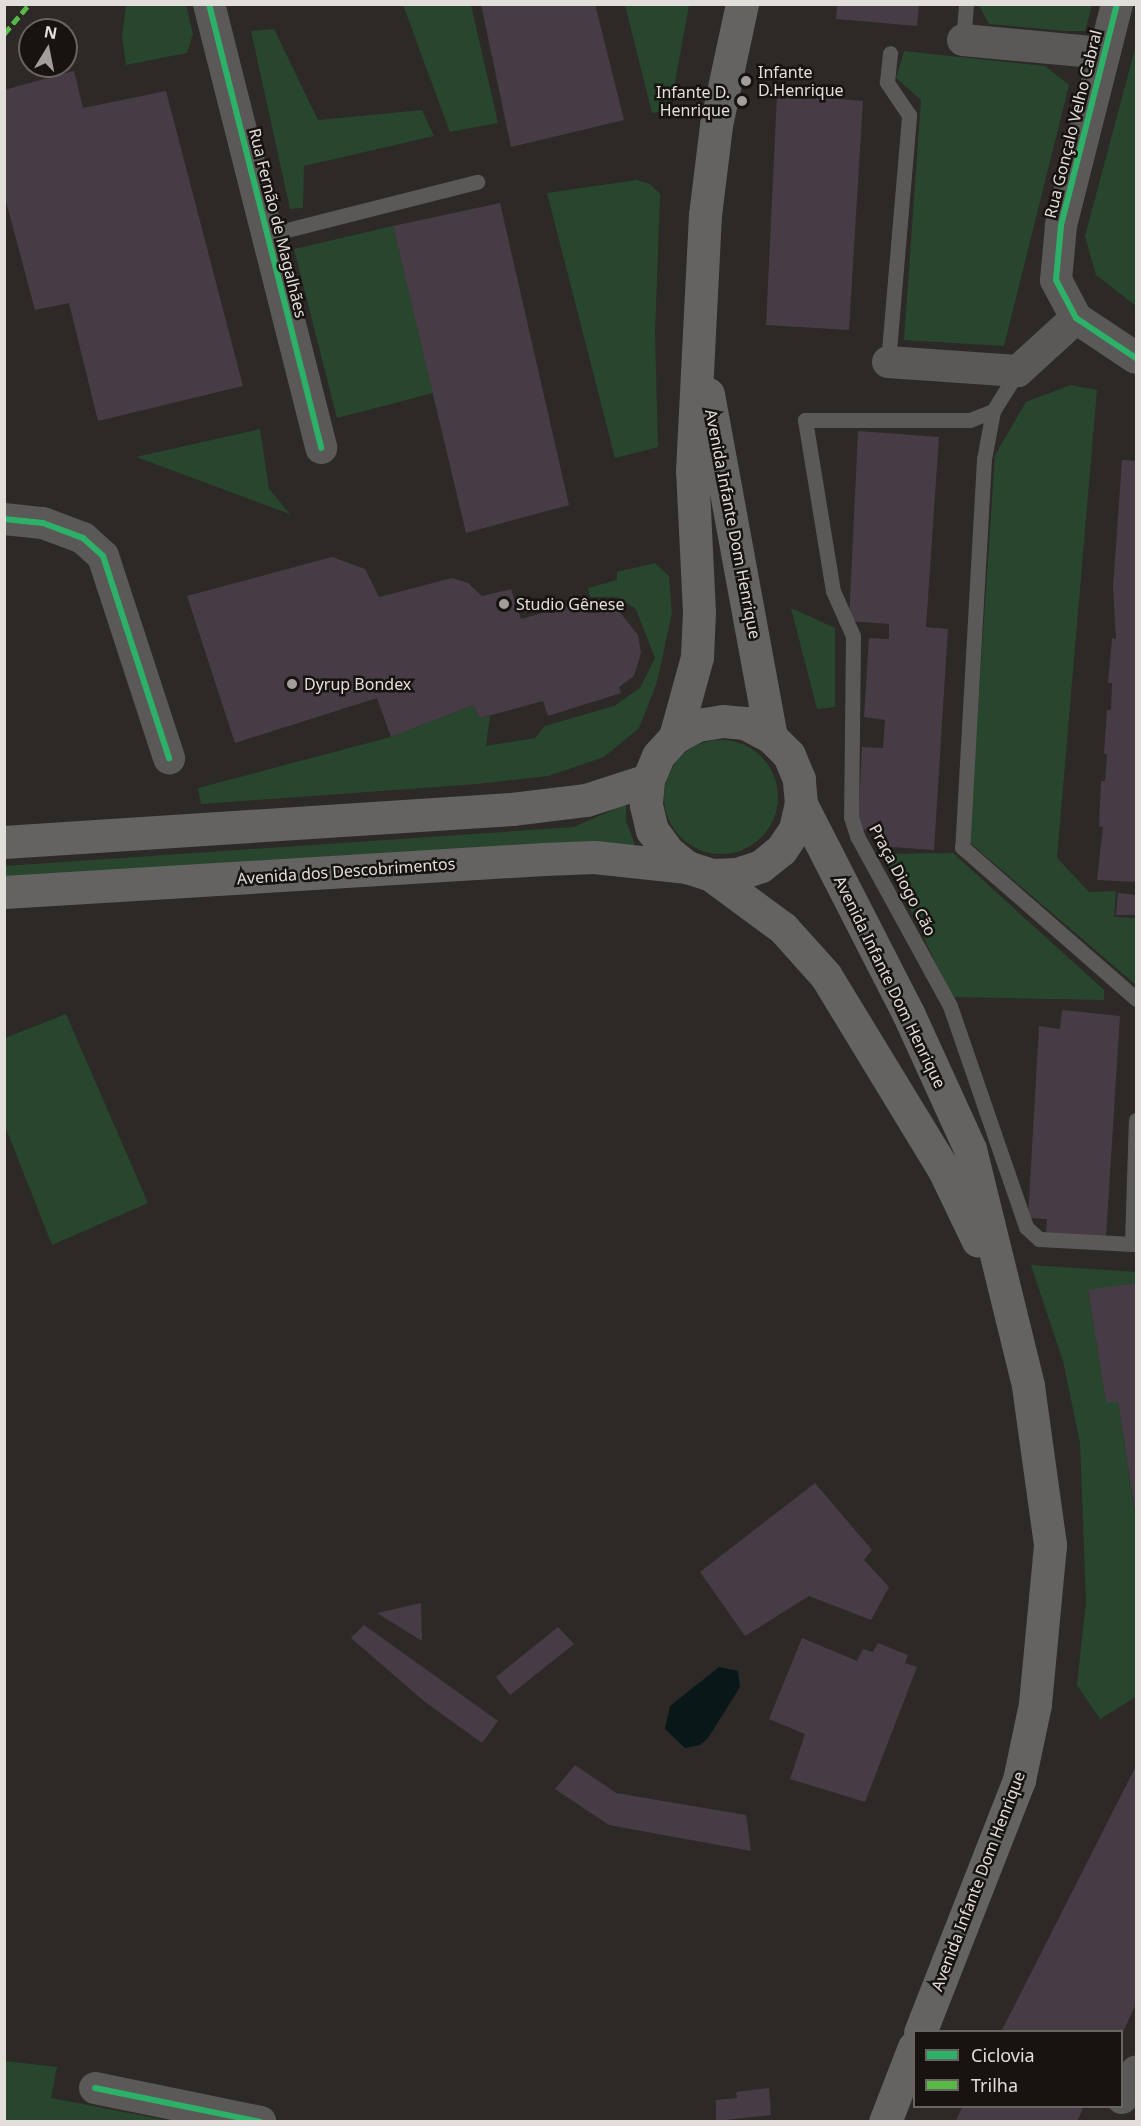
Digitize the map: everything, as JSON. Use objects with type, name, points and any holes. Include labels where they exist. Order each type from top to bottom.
[{"type":"main road","name":"Avenida Infante Dom Henrique","points":[[675,737],[697,657],[699,612],[692,471],[705,215],[716,125],[742,4]]},
{"type":"main road","name":"Avenida Infante Dom Henrique","points":[[699,348],[771,737]]},
{"type":"main road","name":"Avenida Infante Dom Henrique","points":[[699,871],[737,874],[761,866],[781,850],[795,829],[801,804],[799,778],[789,755],[771,737],[745,723],[723,721],[697,725],[675,737],[658,756],[648,780],[646,805],[652,830],[667,851],[783,928],[826,976],[945,1172],[1007,1302]]},
{"type":"main road","points":[[4,842],[512,809],[586,800],[648,780]]},
{"type":"main road","name":"Avenida Infante Dom Henrique","points":[[801,804],[909,1013],[970,1149],[1028,1386],[1050,1545],[1044,1630],[1035,1704],[1018,1780],[920,2030]]},
{"type":"main road","name":"Avenida dos Descobrimentos","points":[[4,892],[594,857],[699,871]]},
{"type":"main road","points":[[885,2121],[913,2052]]},
{"type":"street","name":"Rua Fernão de Magalhães","points":[[209,4],[321,448]]},
{"type":"street","name":"Rua Gonçalo Velho Cabral","points":[[1117,4],[1061,226],[1056,280],[1076,318],[1137,358]]},
{"type":"street","points":[[963,40],[1104,53]]},
{"type":"street","points":[[888,362],[1018,371],[1076,318]]},
{"type":"street","points":[[4,519],[43,523],[83,538],[104,556],[169,758]]},
{"type":"street","points":[[1123,2096],[1137,2072]]},
{"type":"street","points":[[95,2088],[244,2120]]},
{"type":"street","points":[[1108,2121],[1116,2108]]},
{"type":"lane","points":[[963,40],[966,4]]},
{"type":"lane","points":[[888,362],[909,116],[887,82],[890,53]]},
{"type":"lane","points":[[267,235],[477,182]]},
{"type":"lane","points":[[1018,371],[993,411],[984,459],[962,847],[1137,999]]},
{"type":"lane","name":"Praça Diogo Cão","points":[[993,411],[970,420],[805,420],[833,591],[853,636],[851,817],[857,836],[950,1006],[1026,1227],[1039,1239],[1132,1244],[1137,1120]]},
{"type":"green space","points":[[978,4],[1092,5],[1085,31],[1067,31],[989,24]]},
{"type":"green space","points":[[126,5],[186,5],[193,34],[187,53],[126,65],[122,37]]},
{"type":"green space","points":[[403,5],[471,5],[498,123],[450,132]]},
{"type":"green space","points":[[625,5],[689,5],[670,110],[652,113]]},
{"type":"green space","points":[[274,29],[318,120],[422,110],[434,136],[304,166],[303,208],[290,209],[251,31]]},
{"type":"green space","points":[[1136,45],[1136,306],[1096,275],[1085,236]]},
{"type":"green space","points":[[904,51],[1045,66],[1069,85],[1004,346],[904,340],[921,100],[896,78]]},
{"type":"green space","points":[[636,180],[650,184],[660,194],[655,334],[658,447],[615,458],[547,193]]},
{"type":"green space","points":[[393,226],[433,393],[337,418],[294,249]]},
{"type":"green space","points":[[1071,385],[1097,390],[1057,858],[1089,892],[1116,891],[1114,917],[1136,918],[1136,985],[969,842],[995,455],[1026,402]]},
{"type":"green space","points":[[260,429],[269,489],[290,514],[136,457]]},
{"type":"green space","points":[[655,563],[669,576],[672,612],[657,682],[639,728],[604,757],[548,776],[477,784],[201,804],[198,788],[391,737],[473,705],[480,718],[490,716],[486,746],[535,738],[545,726],[614,706],[640,688],[655,658],[636,609],[617,597],[590,597],[588,588],[617,580],[617,572]]},
{"type":"green space","points":[[791,608],[835,628],[835,707],[817,709]]},
{"type":"green space","points":[[721,740],[743,745],[761,757],[773,775],[778,797],[773,819],[761,837],[743,849],[721,854],[699,849],[681,837],[669,819],[664,797],[669,775],[681,757],[699,745]]},
{"type":"green space","points":[[626,804],[626,821],[635,845],[5,878],[5,866],[574,827]]},
{"type":"green space","points":[[953,853],[1104,990],[1104,1000],[952,997],[884,854]]},
{"type":"green space","points":[[66,1014],[148,1203],[52,1245],[5,1126],[5,1038]]},
{"type":"green space","points":[[1031,1265],[1136,1272],[1136,1283],[1088,1291],[1106,1402],[1118,1402],[1136,1521],[1136,1697],[1100,1719],[1077,1685],[1086,1602],[1080,1443],[1063,1361]]},
{"type":"green space","points":[[5,2061],[57,2067],[51,2098],[171,2121],[5,2121]]},
{"type":"shaded area","points":[[719,1667],[738,1671],[740,1687],[708,1738],[700,1745],[685,1748],[665,1729],[670,1706]]},
{"type":"building","points":[[481,4],[595,4],[624,120],[511,147]]},
{"type":"building","points":[[837,5],[919,5],[917,26],[836,19]]},
{"type":"building","points":[[48,78],[76,78],[83,108],[166,91],[243,386],[98,421],[69,303],[35,310],[4,194],[4,90]]},
{"type":"building","points":[[777,94],[863,101],[849,330],[766,325]]},
{"type":"building","points":[[500,203],[569,505],[466,533],[393,226]]},
{"type":"building","points":[[858,431],[939,437],[926,627],[948,629],[934,850],[877,846],[878,831],[858,829],[862,747],[883,748],[885,720],[864,717],[869,638],[889,639],[889,624],[849,621]]},
{"type":"building","points":[[1122,460],[1136,461],[1136,882],[1097,880],[1103,827],[1099,826],[1101,781],[1105,781],[1107,710],[1111,710],[1112,683],[1108,683],[1112,638],[1116,639],[1113,587]]},
{"type":"building","points":[[332,557],[365,569],[379,597],[452,578],[468,583],[482,596],[511,589],[521,619],[584,601],[587,607],[601,605],[618,610],[638,635],[641,653],[634,676],[619,687],[621,693],[548,716],[543,701],[480,718],[473,705],[391,737],[377,698],[235,743],[187,596]]},
{"type":"building","points":[[1118,893],[1136,895],[1136,915],[1116,915]]},
{"type":"building","points":[[1062,1010],[1120,1016],[1106,1237],[1046,1234],[1047,1219],[1028,1218],[1039,1026],[1060,1029]]},
{"type":"building","points":[[1136,1283],[1135,1512],[1118,1402],[1106,1402],[1088,1290]]},
{"type":"building","points":[[815,1483],[872,1550],[864,1560],[889,1587],[871,1620],[809,1596],[745,1636],[700,1572]]},
{"type":"building","points":[[421,1603],[422,1641],[377,1613]]},
{"type":"building","points":[[364,1625],[498,1721],[482,1743],[425,1702],[351,1638]]},
{"type":"building","points":[[558,1627],[574,1644],[510,1695],[496,1677]]},
{"type":"building","points":[[802,1638],[857,1661],[863,1649],[873,1652],[878,1643],[908,1655],[905,1663],[917,1667],[865,1802],[790,1779],[805,1734],[769,1719]]},
{"type":"building","points":[[575,1765],[616,1793],[746,1815],[751,1851],[609,1825],[555,1789]]},
{"type":"building","points":[[1136,1766],[1136,2004],[1123,2032],[1123,2030],[1002,2030]]},
{"type":"building","points":[[769,2088],[771,2115],[716,2121],[716,2100],[737,2098],[736,2092]]},
{"type":"building","points":[[962,2108],[1083,2108],[1077,2122],[955,2122]]},
{"type":"marked path","points":[[4,34],[29,4]]},
{"type":"cycle path","points":[[209,4],[321,448]]},
{"type":"cycle path","points":[[1117,4],[1061,226],[1056,280],[1076,318],[1136,358]]},
{"type":"cycle path","points":[[4,519],[43,523],[83,538],[103,556],[169,758]]},
{"type":"cycle path","points":[[95,2088],[261,2122]]},
{"type":"place","name":"Infante D.Henrique","points":[[746,81]]},
{"type":"place","name":"Infante D. Henrique","points":[[742,101]]},
{"type":"place","name":"Studio Gênese","points":[[504,604]]},
{"type":"place","name":"Dyrup Bondex","points":[[292,684]]}]
